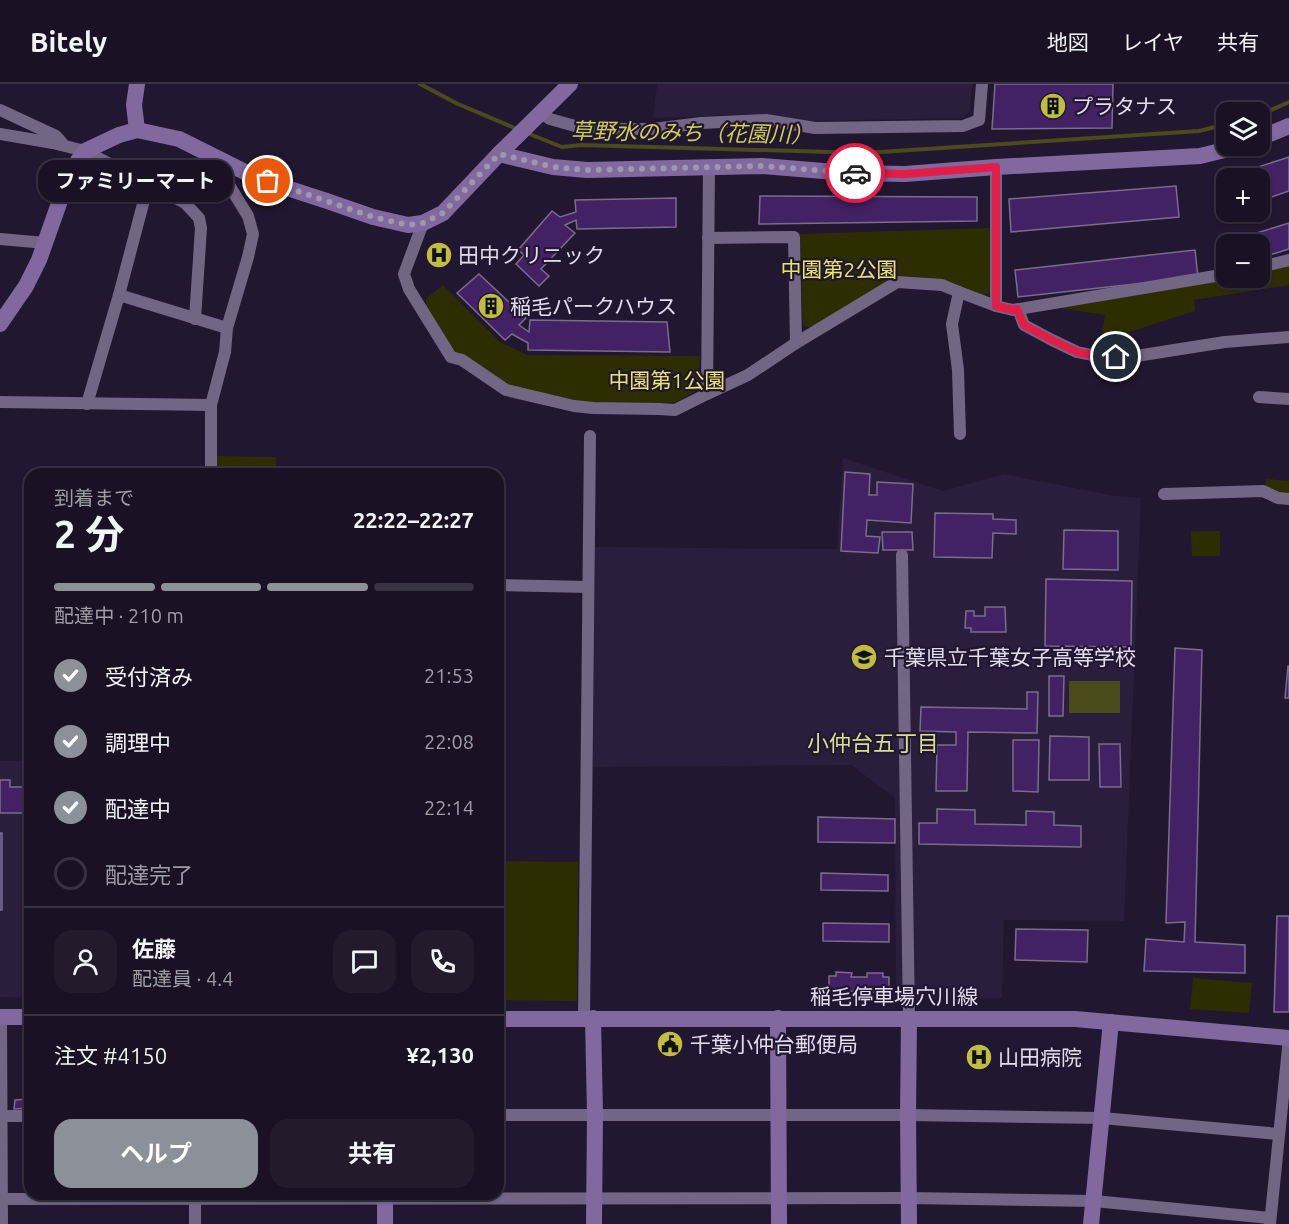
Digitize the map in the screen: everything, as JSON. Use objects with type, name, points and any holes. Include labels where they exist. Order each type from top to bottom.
[{"type":"street","points":[[137,84],[134,105],[137,130]]},
{"type":"street","points":[[0,324],[26,286],[46,243],[68,178],[85,151],[119,135],[137,130],[179,140],[249,174],[286,188],[373,217],[408,225],[423,223],[443,213],[570,84]]},
{"type":"street","points":[[537,117],[575,126],[623,129],[653,129],[701,123],[766,120],[814,128],[963,126],[979,120],[982,84]]},
{"type":"street","points":[[0,110],[56,136],[66,146]]},
{"type":"street","points":[[1270,134],[1289,126]]},
{"type":"street","points":[[0,134],[54,142],[85,151],[185,203],[199,218],[201,234],[195,319]]},
{"type":"street","points":[[499,154],[553,167],[587,170],[762,166],[905,174],[1200,156],[1216,152]]},
{"type":"street","points":[[211,468],[211,405],[225,352],[227,328],[253,234],[248,216],[221,172],[216,158]]},
{"type":"street","points":[[707,394],[709,166]]},
{"type":"street","points":[[996,167],[996,306]]},
{"type":"street","points":[[87,404],[119,296],[148,185]]},
{"type":"street","points":[[423,223],[404,274],[408,289],[451,357],[462,360],[506,390],[592,408],[675,410],[748,375],[897,282],[942,285],[996,306],[1013,310],[1216,276]]},
{"type":"street","points":[[708,238],[794,237],[796,343]]},
{"type":"street","points":[[0,239],[46,243]]},
{"type":"street","points":[[1270,265],[1289,261]]},
{"type":"street","points":[[959,292],[952,324],[958,370],[960,434]]},
{"type":"street","points":[[119,296],[227,328]]},
{"type":"street","points":[[1017,309],[1024,325],[1077,352],[1101,357],[1130,357],[1225,342],[1289,337]]},
{"type":"street","points":[[1259,397],[1289,399]]},
{"type":"street","points":[[0,402],[211,405]]},
{"type":"street","points":[[590,436],[589,1018],[595,1115],[594,1224]]},
{"type":"street","points":[[1164,494],[1263,491],[1278,498],[1289,499]]},
{"type":"street","points":[[902,555],[909,1019],[909,1224]]},
{"type":"street","points":[[504,585],[588,587]]},
{"type":"street","points":[[2,1224],[0,1017],[24,1017]]},
{"type":"street","name":"稲毛停車場穴川線","points":[[504,1018],[1075,1019],[1289,1038]]},
{"type":"street","points":[[778,1018],[779,1224]]},
{"type":"street","points":[[1091,1224],[1111,1022]]},
{"type":"street","points":[[504,1198],[908,1198],[1094,1201],[1270,1221],[1289,1038]]},
{"type":"street","points":[[504,1115],[908,1115],[1102,1118],[1280,1134]]},
{"type":"street","points":[[0,1116],[24,1116]]},
{"type":"street","points":[[1,1199],[24,1199]]},
{"type":"street","points":[[195,1200],[195,1224]]},
{"type":"street","points":[[385,1200],[385,1224]]},
{"type":"shaded area","points":[[657,84],[972,84],[970,111],[963,118],[809,121],[765,114],[653,118]]},
{"type":"shaded area","name":"千葉県立千葉女子高等学校","points":[[843,458],[943,491],[1004,474],[1115,496],[1141,498],[1124,921],[1004,920],[1002,998],[896,998],[895,798],[851,765],[593,767],[595,547],[837,549]]},
{"type":"shaded area","points":[[1069,681],[1120,681],[1120,713],[1069,713]]},
{"type":"shaded area","points":[[0,761],[24,761],[24,998],[0,997]]},
{"type":"green space","name":"中園第2公園","points":[[990,228],[991,292],[984,295],[928,278],[892,279],[810,328],[803,325],[800,234]]},
{"type":"green space","points":[[1289,265],[1289,285],[1270,288],[1270,268]]},
{"type":"green space","points":[[1216,280],[1216,288],[1270,288],[1194,300],[1195,311],[1101,341],[1105,315],[1053,307]]},
{"type":"green space","name":"中園第1公園","points":[[443,285],[500,342],[527,355],[700,356],[698,390],[674,403],[590,403],[509,386],[456,354],[426,310],[426,299]]},
{"type":"green space","points":[[217,456],[276,457],[276,468],[217,468]]},
{"type":"green space","points":[[1266,479],[1289,481],[1289,496],[1266,489]]},
{"type":"green space","points":[[1191,531],[1220,531],[1220,556],[1192,556]]},
{"type":"green space","points":[[504,861],[578,862],[577,1001],[504,1000]]},
{"type":"green space","points":[[1193,978],[1252,983],[1249,1013],[1190,1009]]},
{"type":"building","name":"プラタナス","points":[[995,84],[1113,84],[1112,128],[992,129]]},
{"type":"building","points":[[1289,157],[1289,191],[1270,198],[1270,168],[1255,168]]},
{"type":"building","points":[[1176,186],[1179,217],[1011,232],[1009,199]]},
{"type":"building","points":[[760,196],[977,197],[977,221],[759,224]]},
{"type":"building","name":"稲毛パークハウス","points":[[676,198],[676,227],[577,229],[576,220],[565,225],[575,233],[541,269],[549,276],[539,286],[516,264],[524,255],[518,250],[552,211],[560,217],[576,212],[575,200]]},
{"type":"building","points":[[1289,223],[1289,249],[1270,255],[1270,234],[1253,234]]},
{"type":"building","points":[[1195,250],[1198,277],[1018,297],[1015,270]]},
{"type":"building","name":"稲毛パークハウス","points":[[479,274],[526,318],[519,325],[529,332],[530,320],[667,322],[670,352],[528,350],[528,343],[512,334],[505,340],[457,293]]},
{"type":"building","points":[[845,472],[870,474],[869,495],[877,495],[877,482],[913,484],[911,523],[867,520],[866,536],[880,537],[878,553],[841,551]]},
{"type":"building","points":[[935,513],[993,514],[993,519],[1016,520],[1016,534],[993,533],[992,558],[934,557]]},
{"type":"building","points":[[1064,530],[1118,531],[1118,570],[1063,569]]},
{"type":"building","points":[[882,532],[912,532],[913,550],[883,550]]},
{"type":"building","points":[[1046,579],[1132,581],[1131,647],[1045,646]]},
{"type":"building","points":[[985,607],[1005,607],[1006,632],[971,632],[971,628],[965,628],[966,611],[974,611],[974,616],[985,616]]},
{"type":"building","points":[[1175,648],[1202,650],[1195,942],[1245,945],[1245,973],[1144,971],[1146,939],[1184,942],[1185,922],[1166,923]]},
{"type":"building","points":[[1288,666],[1289,698],[1285,698]]},
{"type":"building","points":[[1049,676],[1064,676],[1063,716],[1049,716]]},
{"type":"building","points":[[1027,692],[1038,692],[1037,733],[968,732],[967,791],[936,791],[937,745],[956,745],[956,732],[920,731],[921,707],[1027,709]]},
{"type":"building","points":[[1050,736],[1089,737],[1089,780],[1049,780]]},
{"type":"building","points":[[1013,740],[1039,740],[1038,792],[1013,791]]},
{"type":"building","points":[[1099,744],[1120,744],[1121,787],[1100,787]]},
{"type":"building","points":[[0,780],[10,780],[10,787],[24,787],[24,813],[0,813]]},
{"type":"building","points":[[937,809],[975,810],[975,824],[1026,825],[1026,811],[1054,812],[1054,825],[1081,826],[1081,847],[919,844],[919,823],[937,823]]},
{"type":"building","points":[[818,817],[895,819],[895,843],[818,842]]},
{"type":"building","points":[[0,833],[2,833],[2,910],[0,910]]},
{"type":"building","points":[[821,873],[888,875],[888,891],[821,890]]},
{"type":"building","points":[[1277,916],[1289,916],[1289,1012],[1274,1012]]},
{"type":"building","points":[[823,923],[889,924],[889,942],[823,941]]},
{"type":"building","points":[[1016,929],[1088,930],[1087,962],[1015,960]]},
{"type":"building","points":[[836,972],[852,973],[851,977],[867,977],[867,973],[883,973],[883,977],[889,977],[889,992],[829,991],[829,976],[836,976]]},
{"type":"building","points":[[24,1099],[24,1108],[14,1109],[15,1100]]},
{"type":"waterway","name":"草野水のみち（花園川）","points":[[420,84],[458,104],[517,129]]},
{"type":"waterway","name":"草野水のみち（花園川）","points":[[1270,111],[1289,102]]},
{"type":"waterway","name":"草野水のみち（花園川）","points":[[527,133],[562,147],[581,145],[865,153],[1199,131],[1216,127]]},
{"type":"way so far","points":[[268,181],[373,217],[408,225],[423,223],[443,213],[499,154],[553,167],[587,170],[762,166],[855,173]]},
{"type":"place","name":"プラタナス","points":[[1053,106]]},
{"type":"place","name":"ファミリーマート","points":[[268,181]]},
{"type":"place","name":"田中クリニック","points":[[439,255]]},
{"type":"place","name":"稲毛パークハウス","points":[[491,306]]},
{"type":"place","name":"千葉県立千葉女子高等学校","points":[[864,657]]},
{"type":"place","name":"千葉小仲台郵便局","points":[[670,1044]]},
{"type":"place","name":"山田病院","points":[[979,1057]]},
{"type":"district","name":"小仲台五丁目","points":[[873,742]]},
{"type":"route","points":[[855,173],[905,174],[996,167],[996,306],[1017,309],[1024,325],[1077,352],[1101,357],[1116,357]]}]
